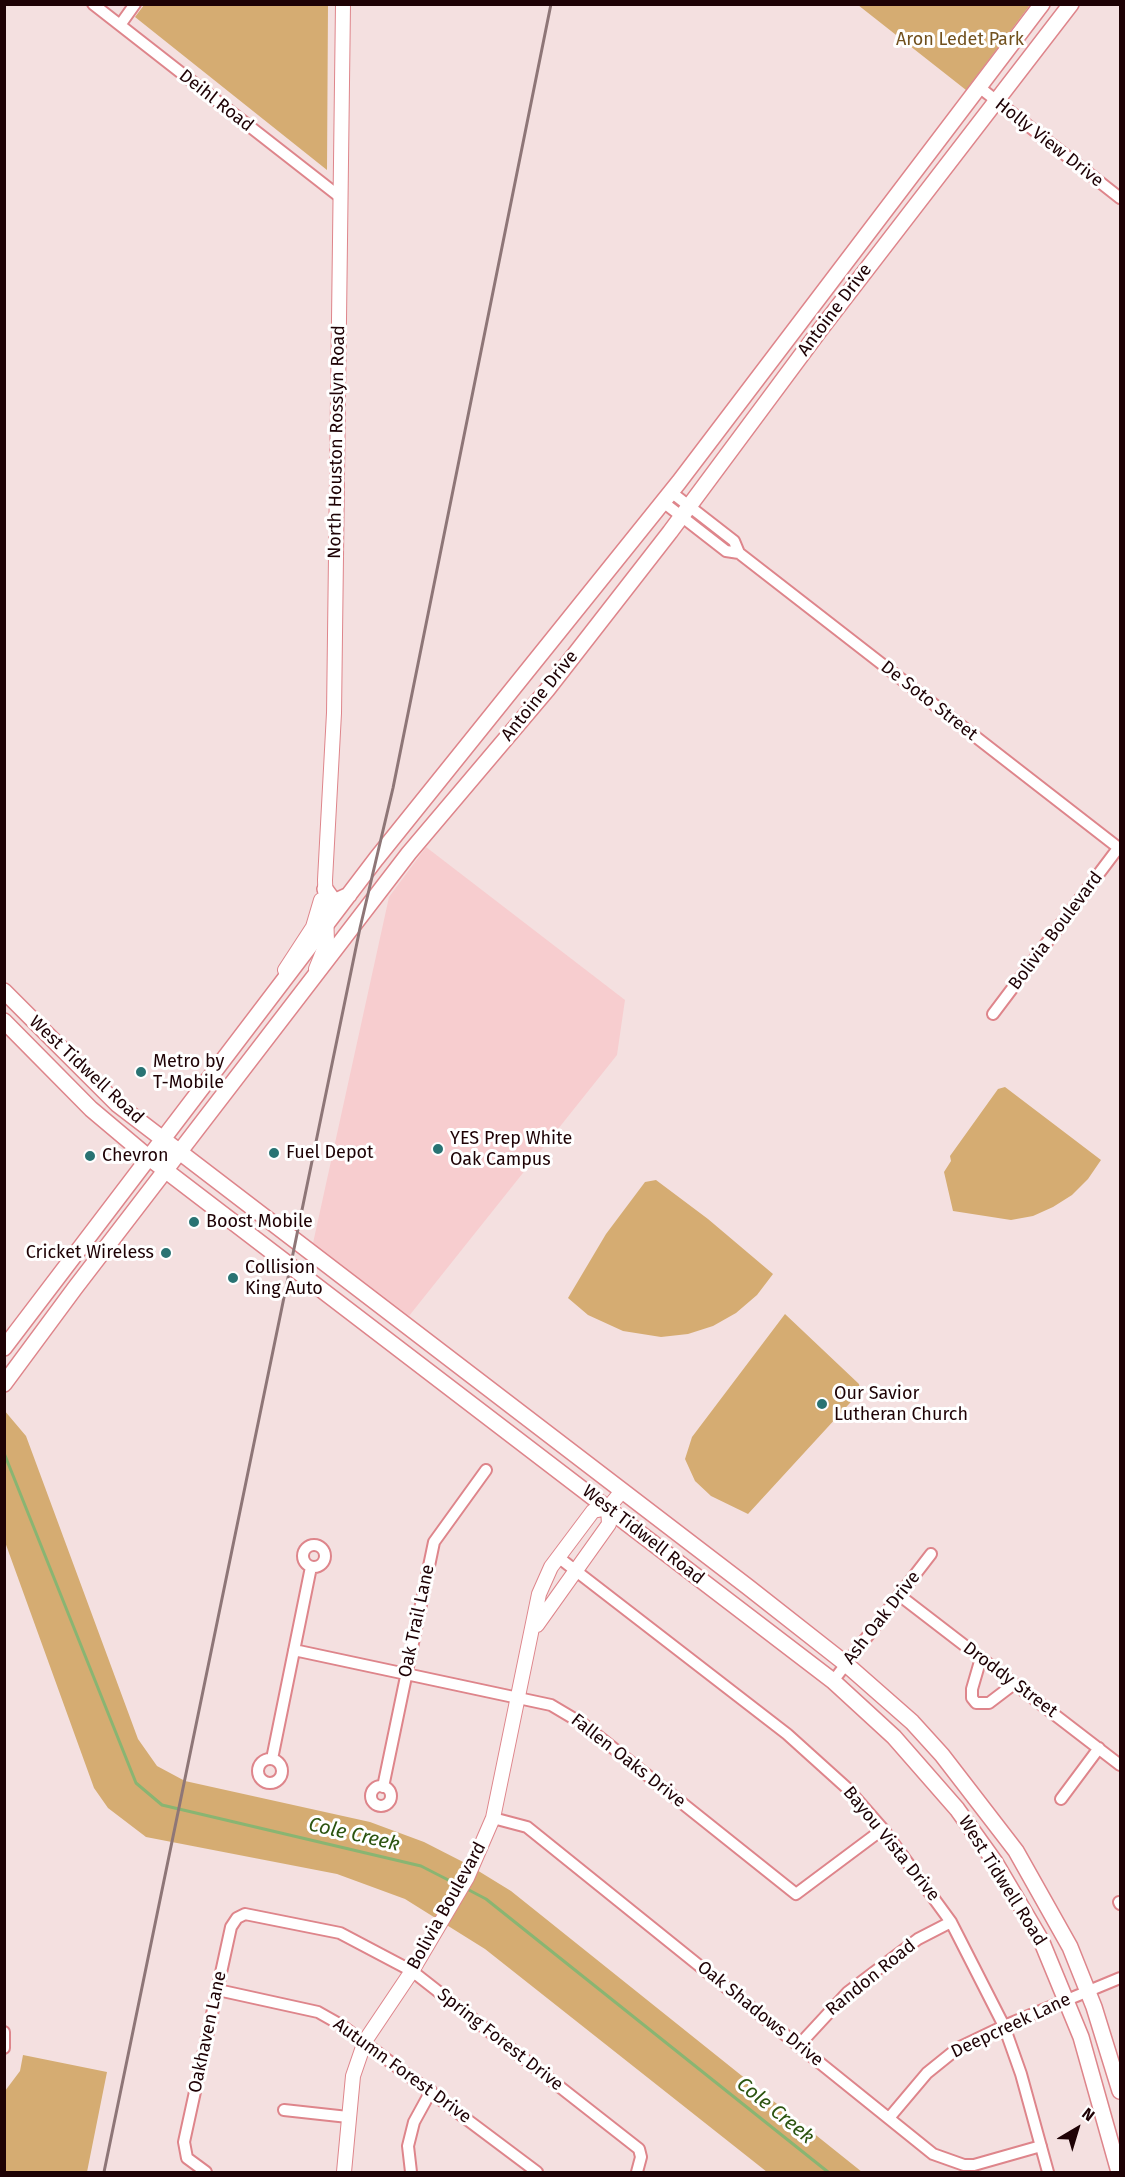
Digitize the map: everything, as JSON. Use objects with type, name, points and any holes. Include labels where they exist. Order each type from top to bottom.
[{"type":"main road","name":"Antoine Drive","points":[[4,1347],[349,895],[667,497],[1042,4]]},
{"type":"main road","name":"Antoine Drive","points":[[4,1384],[409,854],[547,690],[686,511],[820,330],[1071,4]]},
{"type":"main road","points":[[325,884],[333,900],[349,895]]},
{"type":"main road","name":"West Tidwell Road","points":[[4,991],[117,1104],[748,1587],[846,1664],[912,1722],[974,1795],[1016,1851],[1070,1947],[1088,1992],[1120,2091]]},
{"type":"main road","points":[[253,1019],[271,1035]]},
{"type":"main road","name":"West Tidwell Road","points":[[4,1022],[91,1108],[165,1171],[381,1333],[734,1604],[833,1681],[894,1737],[957,1809],[995,1862],[1041,1940],[1081,2037],[1115,2139],[1119,2172]]},
{"type":"main road","points":[[262,1244],[275,1226]]},
{"type":"main road","points":[[381,1333],[394,1316]]},
{"type":"main road","points":[[484,1413],[497,1395]]},
{"type":"main road","points":[[734,1604],[748,1587]]},
{"type":"main road","points":[[957,1809],[974,1795]]},
{"type":"street","name":"Deihl Road","points":[[93,4],[340,197]]},
{"type":"street","points":[[120,25],[135,4]]},
{"type":"street","name":"North Houston Rosslyn Road","points":[[305,993],[327,942],[325,884],[336,668],[343,4]]},
{"type":"street","name":"Holly View Drive","points":[[979,87],[1120,198]]},
{"type":"street","name":"De Soto Street","points":[[667,497],[686,511],[726,551],[739,553],[1120,848]]},
{"type":"street","name":"Bolivia Boulevard","points":[[993,1014],[1120,848]]},
{"type":"street","name":"North Houston Rosslyn Road","points":[[273,993],[295,953],[313,927],[325,884]]},
{"type":"street","name":"Oak Trail Lane","points":[[383,1787],[434,1542],[486,1470]]},
{"type":"street","name":"Bolivia Boulevard","points":[[344,2172],[353,2076],[365,2041],[412,1971],[467,1878],[494,1818],[540,1594],[558,1557],[593,1511],[608,1508],[622,1491]]},
{"type":"street","name":"Bolivia Boulevard","points":[[534,1630],[609,1524],[608,1508]]},
{"type":"street","name":"Ash Oak Drive","points":[[833,1681],[931,1554]]},
{"type":"street","name":"Bayou Vista Drive","points":[[558,1557],[787,1734],[848,1789],[883,1829],[951,1922],[1004,2026],[1021,2074],[1048,2172]]},
{"type":"street","points":[[272,1759],[311,1567]]},
{"type":"street","name":"Droddy Street","points":[[899,1595],[1120,1765]]},
{"type":"street","name":"Fallen Oaks Drive","points":[[294,1650],[519,1697],[551,1706],[583,1724],[796,1894],[883,1829]]},
{"type":"street","points":[[981,1658],[972,1689],[972,1698],[976,1703],[988,1703],[1014,1684]]},
{"type":"street","points":[[1061,1799],[1099,1748]]},
{"type":"street","name":"Oak Shadows Drive","points":[[494,1818],[527,1827],[933,2154],[964,2165],[974,2165],[1041,2146]]},
{"type":"street","name":"Oakhaven Lane","points":[[202,2170],[187,2158],[184,2142],[231,1927],[237,1918],[245,1914],[262,1916]]},
{"type":"street","name":"Spring Forest Drive","points":[[262,1916],[340,1933],[412,1971],[639,2149],[637,2172]]},
{"type":"street","name":"Randon Road","points":[[799,2045],[848,1992],[918,1940],[951,1922]]},
{"type":"street","name":"Deepcreek Lane","points":[[889,2118],[927,2073],[942,2059],[976,2038],[1120,1978]]},
{"type":"street","name":"Autumn Forest Drive","points":[[218,1990],[318,2013],[365,2041],[537,2172]]},
{"type":"street","points":[[4,2032],[4,2048]]},
{"type":"street","points":[[411,2172],[408,2146],[414,2122],[431,2091]]},
{"type":"street","points":[[284,2110],[348,2117]]},
{"type":"shaded area","name":"YES Prep White Oak Campus","points":[[426,847],[625,1000],[617,1055],[409,1316],[313,1243],[389,897]]},
{"type":"green space","points":[[144,5],[328,5],[327,170],[135,17]]},
{"type":"green space","name":"Aron Ledet Park","points":[[858,5],[1030,5],[966,90]]},
{"type":"green space","points":[[1005,1087],[1101,1160],[1088,1179],[1072,1195],[1033,1216],[1011,1220],[953,1211],[944,1172],[951,1161],[950,1156],[998,1089]]},
{"type":"green space","points":[[656,1180],[708,1219],[773,1274],[757,1295],[736,1313],[713,1326],[688,1334],[661,1337],[623,1331],[588,1315],[568,1298],[606,1234],[645,1182]]},
{"type":"green space","points":[[785,1314],[859,1384],[860,1392],[748,1514],[711,1496],[695,1481],[685,1459],[692,1437]]},
{"type":"green space","points":[[4,1410],[26,1436],[138,1739],[157,1766],[185,1781],[370,1822],[424,1842],[467,1864],[511,1891],[862,2172],[767,2172],[485,1949],[405,1899],[337,1874],[146,1837],[108,1808],[94,1788],[5,1542]]},
{"type":"green space","points":[[23,2055],[107,2072],[87,2172],[5,2172],[5,2091],[20,2071]]},
{"type":"waterway","name":"Cole Creek","points":[[4,1453],[136,1783],[162,1805],[421,1866],[458,1885]]},
{"type":"waterway","name":"Cole Creek","points":[[467,1889],[486,1899],[828,2172]]},
{"type":"railway","points":[[104,2172],[360,928],[393,788],[551,4]]},
{"type":"place","name":"Metro by T-Mobile","points":[[141,1072]]},
{"type":"place","name":"YES Prep White Oak Campus","points":[[438,1149]]},
{"type":"place","name":"Fuel Depot","points":[[274,1153]]},
{"type":"place","name":"Chevron","points":[[90,1156]]},
{"type":"place","name":"Boost Mobile","points":[[194,1222]]},
{"type":"place","name":"Cricket Wireless","points":[[166,1253]]},
{"type":"place","name":"Collision King Auto","points":[[233,1278]]},
{"type":"place","name":"Our Savior Lutheran Church","points":[[822,1404]]}]
